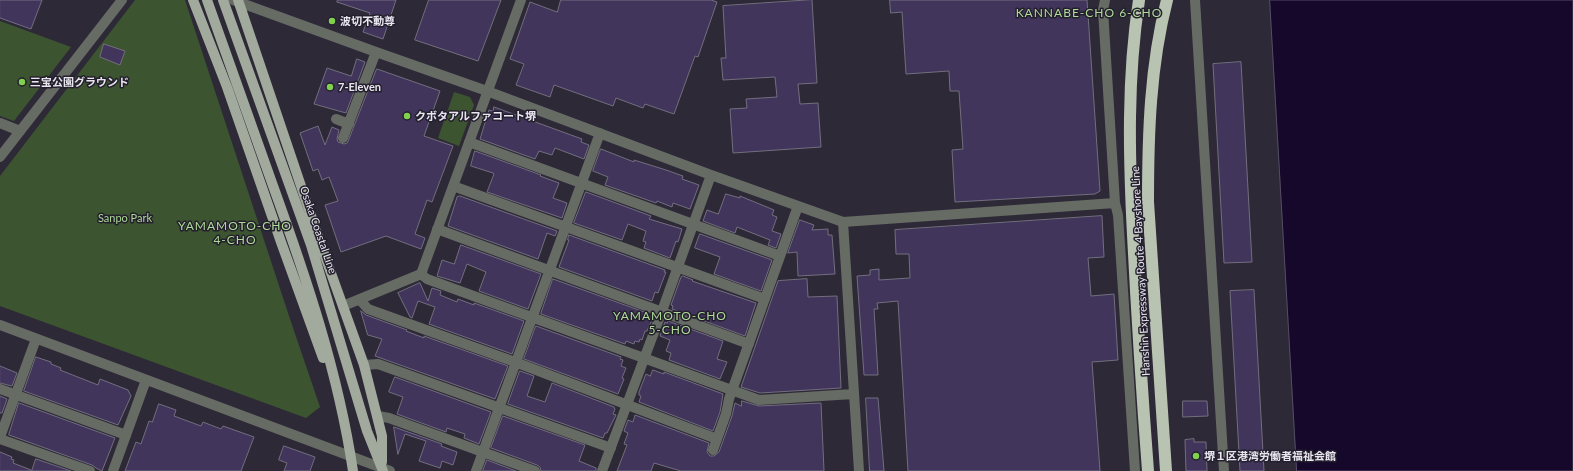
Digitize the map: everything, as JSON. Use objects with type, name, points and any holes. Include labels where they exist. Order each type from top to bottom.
[{"type":"highway","name":"Hanshin Expressway Route 4 Bayshore Line","points":[[1139,0],[1132,66],[1130,170],[1136,310],[1148,471]]},
{"type":"highway","name":"Hanshin Expressway Route 4 Bayshore Line","points":[[1166,471],[1148,202],[1148,168],[1152,79],[1157,44],[1167,0]]},
{"type":"main road","points":[[193,0],[227,87],[281,242],[340,400]]},
{"type":"main road","points":[[207,0],[308,286],[326,342],[345,422],[353,471]]},
{"type":"main road","name":"Osaka Coastal Line","points":[[223,0],[311,245],[367,431],[385,470]]},
{"type":"main road","points":[[236,1],[364,365],[378,416],[382,436],[385,470]]},
{"type":"street","points":[[0,157],[122,0]]},
{"type":"street","points":[[343,306],[421,274],[521,0]]},
{"type":"street","points":[[1105,0],[1103,10],[1114,203],[1118,215],[1134,471]]},
{"type":"street","points":[[1195,0],[1224,471]]},
{"type":"street","points":[[236,1],[488,91],[843,222],[1114,203]]},
{"type":"street","points":[[343,138],[376,52]]},
{"type":"street","points":[[336,119],[349,124]]},
{"type":"street","points":[[0,123],[20,131]]},
{"type":"street","points":[[476,471],[498,407],[600,133]]},
{"type":"street","points":[[469,142],[780,256]]},
{"type":"street","points":[[602,471],[694,224],[711,174]]},
{"type":"street","points":[[453,186],[765,299]]},
{"type":"street","points":[[713,450],[726,414],[732,390],[798,206]]},
{"type":"street","points":[[843,222],[859,471]]},
{"type":"street","points":[[437,229],[749,344]]},
{"type":"street","points":[[421,274],[427,279],[759,400],[853,394]]},
{"type":"street","points":[[360,300],[368,309],[515,362],[717,439]]},
{"type":"street","points":[[0,325],[385,470]]},
{"type":"street","points":[[36,338],[0,438],[90,471]]},
{"type":"street","points":[[364,365],[378,364],[611,448]]},
{"type":"street","points":[[113,471],[146,380]]},
{"type":"street","points":[[0,389],[126,435]]},
{"type":"street","points":[[378,416],[389,418],[535,471]]},
{"type":"green space","name":"Sanpo Park","points":[[135,0],[185,0],[320,407],[306,418],[0,306],[0,176]]},
{"type":"green space","name":"三宝公園グラウンド","points":[[0,21],[71,47],[14,121],[0,116]]},
{"type":"green space","points":[[454,92],[470,97],[474,105],[459,146],[438,138]]},
{"type":"shaded area","points":[[1270,0],[1573,0],[1573,471],[1297,471]]},
{"type":"building","points":[[0,0],[42,0],[31,29],[0,18]]},
{"type":"building","points":[[338,0],[396,0],[383,39],[363,32],[370,13],[337,2]]},
{"type":"building","points":[[429,0],[501,0],[478,61],[415,40]]},
{"type":"building","points":[[561,0],[711,0],[717,2],[698,57],[695,56],[674,114],[645,104],[643,108],[616,98],[613,106],[554,85],[550,97],[516,85],[524,64],[510,59],[530,2],[557,12]]},
{"type":"building","points":[[812,0],[817,83],[798,84],[800,104],[818,103],[821,147],[733,153],[730,109],[747,108],[746,99],[777,97],[775,77],[723,80],[721,58],[726,58],[723,6]]},
{"type":"building","points":[[890,0],[1087,0],[1100,191],[1095,194],[955,202],[952,150],[963,149],[959,91],[950,91],[949,71],[906,74],[902,12],[891,13]]},
{"type":"building","points":[[104,44],[125,51],[120,65],[100,57]]},
{"type":"building","points":[[357,59],[365,62],[346,113],[314,104],[327,68],[351,76]]},
{"type":"building","points":[[1241,62],[1252,262],[1224,263],[1213,64]]},
{"type":"building","points":[[377,69],[440,91],[424,136],[453,146],[432,202],[427,200],[415,234],[425,238],[421,249],[386,236],[341,252],[325,205],[338,201],[329,177],[322,180],[318,169],[313,171],[300,133],[318,126],[325,145],[332,127],[339,130],[337,139],[338,142],[344,144],[347,143]]},
{"type":"building","points":[[494,107],[582,139],[581,142],[589,145],[584,159],[555,148],[552,155],[539,151],[535,159],[480,139],[489,110],[493,111]]},
{"type":"building","points":[[601,149],[634,162],[634,160],[683,176],[682,179],[699,185],[690,209],[673,203],[672,207],[657,201],[656,203],[605,185],[608,177],[593,171]]},
{"type":"building","points":[[475,151],[559,183],[553,198],[567,203],[562,218],[487,192],[494,174],[471,166]]},
{"type":"building","points":[[586,192],[651,216],[649,219],[682,229],[678,242],[676,241],[670,258],[644,248],[646,242],[643,241],[646,231],[628,224],[622,240],[574,223]]},
{"type":"building","points":[[726,194],[740,198],[740,196],[774,210],[772,215],[777,217],[772,231],[781,234],[776,248],[768,245],[770,240],[737,227],[735,233],[703,221],[707,210],[718,214]]},
{"type":"building","points":[[460,196],[557,231],[555,236],[547,233],[538,259],[448,226],[457,197]]},
{"type":"building","points":[[1102,216],[1104,257],[1088,258],[1091,296],[1114,294],[1118,360],[1092,362],[1100,471],[908,471],[898,301],[877,303],[878,309],[874,309],[878,375],[864,375],[857,276],[870,275],[870,270],[879,269],[879,280],[910,278],[909,254],[896,254],[895,230]]},
{"type":"building","points":[[800,220],[814,225],[812,230],[828,229],[828,235],[832,235],[835,274],[798,276],[797,252],[788,253]]},
{"type":"building","points":[[700,234],[772,260],[761,291],[714,274],[720,257],[695,248]]},
{"type":"building","points":[[569,235],[665,270],[664,272],[666,272],[658,293],[655,292],[652,301],[559,267],[569,240]]},
{"type":"building","points":[[461,245],[541,274],[528,309],[479,291],[486,272],[467,264],[460,283],[437,276],[442,260],[454,264]]},
{"type":"building","points":[[683,276],[693,280],[692,281],[756,303],[745,336],[672,309],[673,306],[671,305],[681,277]]},
{"type":"building","points":[[553,279],[647,313],[646,315],[653,318],[647,331],[645,331],[642,340],[640,339],[639,342],[635,341],[634,344],[626,341],[625,344],[541,314]]},
{"type":"building","points":[[807,279],[808,297],[837,296],[841,388],[760,393],[741,387],[778,281]]},
{"type":"building","points":[[420,283],[428,301],[432,288],[441,291],[440,295],[457,302],[458,299],[474,305],[474,303],[524,321],[512,354],[429,324],[435,307],[418,301],[412,318],[410,317],[398,293]]},
{"type":"building","points":[[1254,290],[1264,471],[1240,471],[1230,291]]},
{"type":"building","points":[[361,311],[366,315],[424,338],[424,336],[508,366],[495,399],[375,356],[382,339],[368,335]]},
{"type":"building","points":[[668,321],[723,341],[717,359],[727,362],[720,379],[669,360],[671,353],[666,351],[670,340],[660,336],[665,322],[667,323]]},
{"type":"building","points":[[536,326],[621,357],[620,359],[623,360],[621,366],[626,368],[622,378],[624,379],[618,394],[524,359]]},
{"type":"building","points":[[36,357],[51,362],[51,364],[61,368],[60,370],[98,385],[100,379],[128,390],[131,396],[118,425],[24,391]]},
{"type":"building","points":[[0,366],[17,373],[12,386],[0,383]]},
{"type":"building","points":[[653,370],[664,374],[664,372],[723,394],[720,412],[713,431],[639,402],[641,396],[639,395],[639,392],[646,374],[650,376]]},
{"type":"building","points":[[520,371],[534,376],[527,396],[545,402],[552,383],[614,407],[615,409],[613,414],[616,415],[607,433],[605,433],[603,438],[508,404]]},
{"type":"building","points":[[395,377],[491,412],[479,444],[464,438],[465,434],[447,428],[446,432],[397,414],[403,397],[389,392]]},
{"type":"building","points":[[0,396],[7,399],[2,413],[0,413]]},
{"type":"building","points":[[866,398],[878,398],[884,471],[870,471]]},
{"type":"building","points":[[742,401],[759,406],[821,403],[824,471],[681,471],[654,463],[651,471],[617,471],[627,445],[624,444],[628,433],[624,431],[628,420],[633,422],[635,415],[709,443],[707,452],[710,456],[714,456],[719,452],[735,403],[741,406]]},
{"type":"building","points":[[1183,401],[1207,401],[1208,416],[1183,417]]},
{"type":"building","points":[[19,403],[115,438],[102,471],[92,465],[9,435]]},
{"type":"building","points":[[159,404],[176,410],[174,416],[201,426],[203,422],[221,429],[223,426],[254,437],[241,471],[125,471],[136,442],[141,444],[149,421],[152,422]]},
{"type":"building","points":[[503,416],[585,445],[579,461],[596,468],[596,471],[541,471],[540,467],[537,465],[491,448]]},
{"type":"building","points":[[394,427],[442,444],[441,446],[457,452],[453,465],[442,461],[440,468],[419,461],[426,441],[405,434],[398,454]]},
{"type":"building","name":"堺１区港湾労働者福祉会館","points":[[1194,439],[1194,442],[1206,442],[1207,471],[1186,471],[1185,440]]},
{"type":"building","points":[[284,446],[315,457],[310,471],[284,471],[287,463],[279,460]]},
{"type":"building","points":[[0,452],[12,457],[11,459],[14,460],[13,463],[31,471],[0,471]]},
{"type":"building","points":[[36,459],[71,471],[32,471]]},
{"type":"building","points":[[487,460],[516,471],[483,471]]},
{"type":"place","name":"波切不動尊","points":[[332,21]]},
{"type":"place","name":"三宝公園グラウンド","points":[[22,82]]},
{"type":"place","name":"7-Eleven","points":[[330,87]]},
{"type":"place","name":"クボタアルファコート堺","points":[[407,116]]},
{"type":"place","name":"堺１区港湾労働者福祉会館","points":[[1196,456]]},
{"type":"district","name":"KANNABE-CHO 6-CHO","points":[[1089,13]]},
{"type":"district","name":"YAMAMOTO-CHO 4-CHO","points":[[235,233]]},
{"type":"district","name":"YAMAMOTO-CHO 5-CHO","points":[[670,323]]}]
